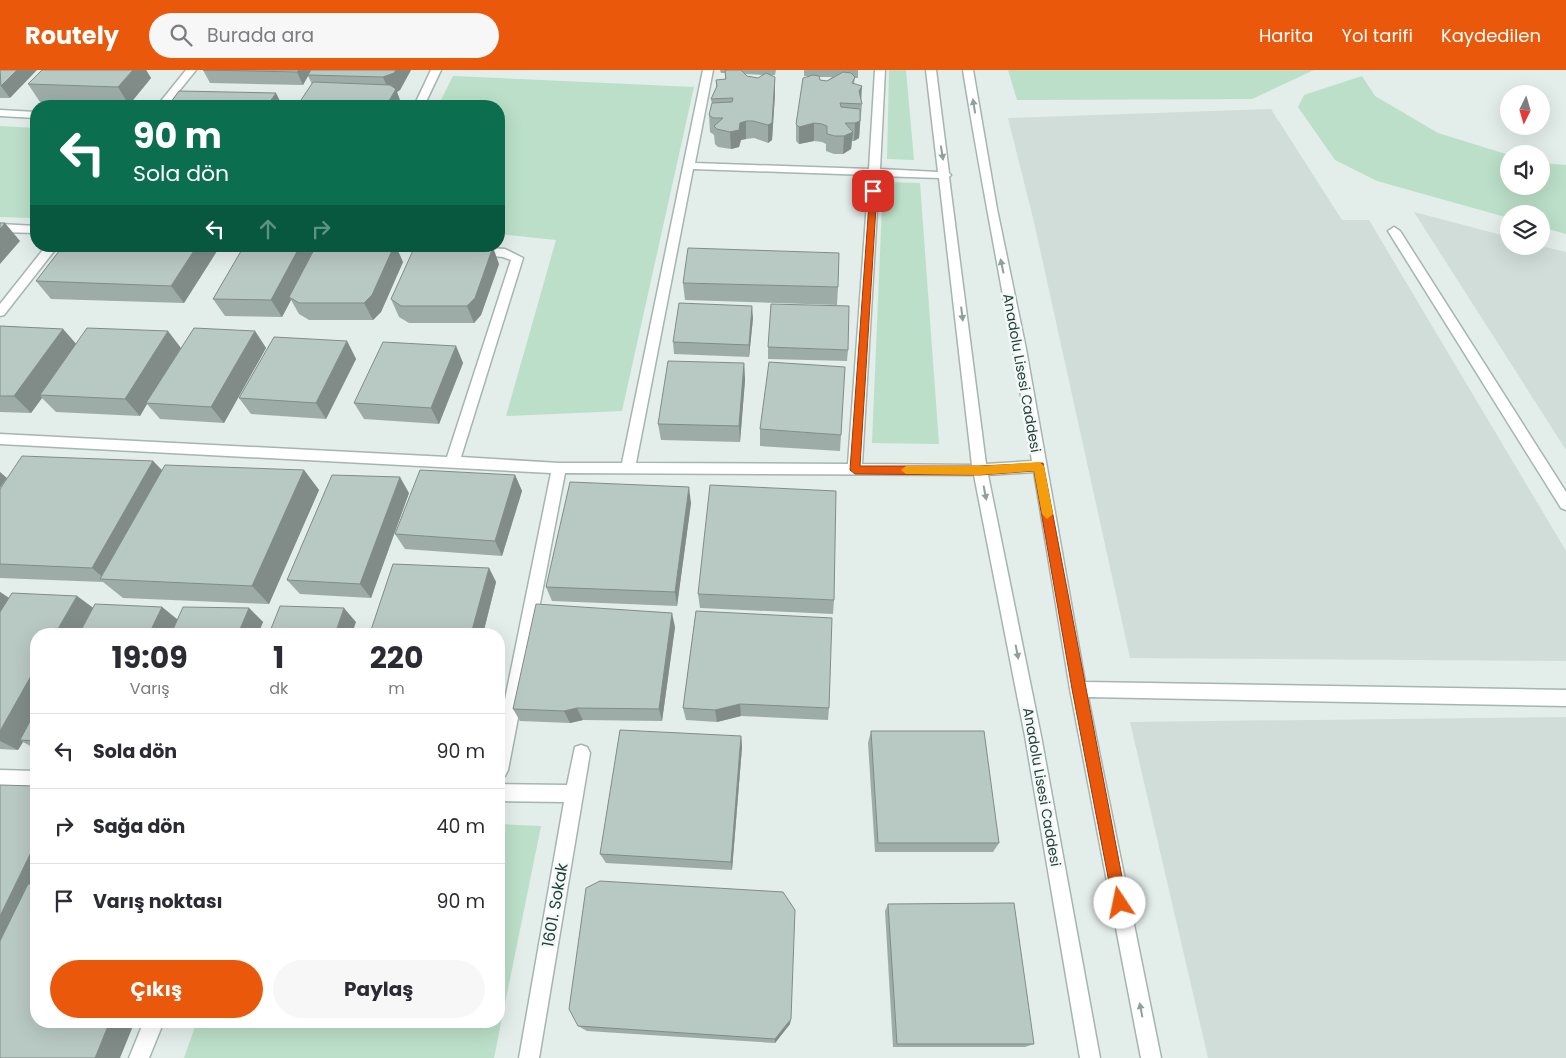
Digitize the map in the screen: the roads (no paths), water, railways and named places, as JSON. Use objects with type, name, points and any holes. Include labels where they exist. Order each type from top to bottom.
[{"type":"street","points":[[167,100],[191,70]]},
{"type":"street","points":[[422,100],[436,70]]},
{"type":"street","points":[[628,469],[708,70]]},
{"type":"street","points":[[855,470],[880,70]]},
{"type":"street","name":"Anadolu Lisesi Caddesi","points":[[931,70],[946,175],[980,470],[1034,736],[1090,1058]]},
{"type":"street","name":"Anadolu Lisesi Caddesi","points":[[968,70],[991,209],[1020,350],[1078,689],[1151,1058]]},
{"type":"street","points":[[0,113],[30,115]]},
{"type":"street","points":[[689,166],[946,175]]},
{"type":"street","points":[[0,228],[30,230]]},
{"type":"street","points":[[1394,231],[1566,504]]},
{"type":"street","points":[[0,312],[47,252]]},
{"type":"street","points":[[452,463],[516,258],[505,253],[493,252]]},
{"type":"street","points":[[0,440],[88,442],[559,468],[980,470],[1039,466]]},
{"type":"street","points":[[505,740],[559,468]]},
{"type":"street","points":[[1078,689],[1566,698]]},
{"type":"street","name":"1601. Sokak","points":[[529,1058],[581,753]]},
{"type":"street","points":[[0,778],[30,779]]},
{"type":"street","points":[[505,792],[574,794]]},
{"type":"street","points":[[139,1058],[151,1028]]}]
